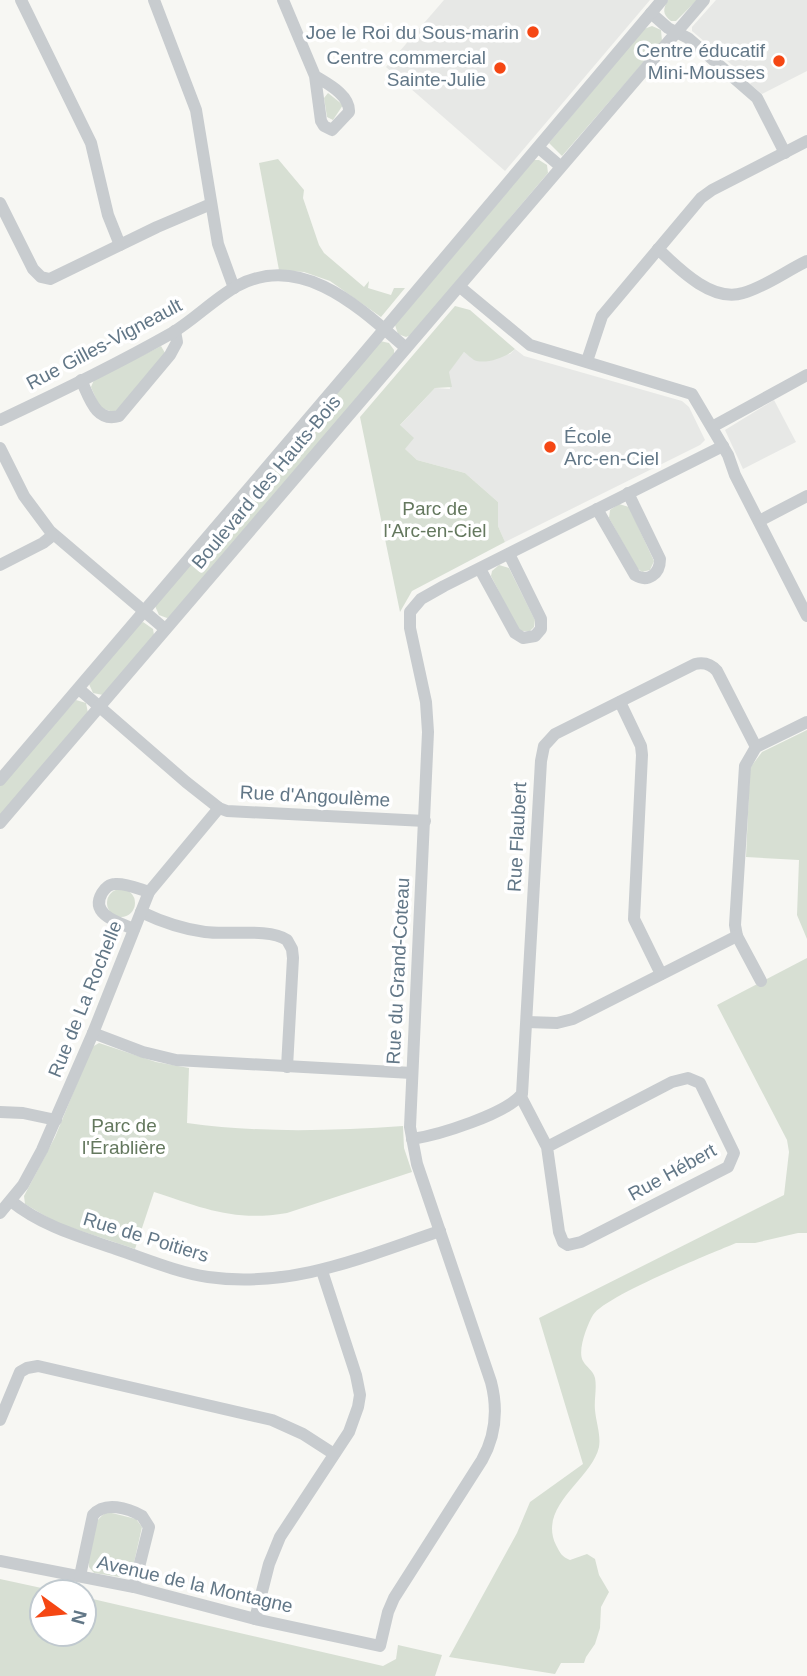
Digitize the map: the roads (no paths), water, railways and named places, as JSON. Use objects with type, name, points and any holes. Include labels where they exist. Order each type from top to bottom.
[{"type":"street","points":[[21,0],[92,143],[108,215],[120,245]]},
{"type":"street","points":[[154,0],[196,110],[220,251],[234,288]]},
{"type":"street","points":[[284,0],[315,75]]},
{"type":"street","name":"Boulevard des Hauts-Bois","points":[[0,780],[662,0]]},
{"type":"street","name":"Boulevard des Hauts-Bois","points":[[0,823],[704,0]]},
{"type":"street","points":[[651,13],[668,28],[688,38],[757,98],[785,153]]},
{"type":"street","points":[[587,361],[602,316],[707,193],[807,141]]},
{"type":"street","points":[[538,148],[560,166]]},
{"type":"street","points":[[0,203],[31,265],[43,278],[56,278],[120,245],[211,204]]},
{"type":"street","points":[[657,250],[699,285],[734,295],[750,291],[807,261]]},
{"type":"street","name":"Rue Gilles-Vigneault","points":[[0,420],[175,331],[234,288],[248,281],[267,277],[307,279],[336,292],[406,348]]},
{"type":"street","points":[[460,287],[527,343],[690,392],[723,446],[807,616]]},
{"type":"street","points":[[81,380],[97,412],[108,417],[119,415],[171,354],[177,342],[175,331]]},
{"type":"street","points":[[712,427],[807,375]]},
{"type":"street","name":"Rue du Grand-Coteau","points":[[380,1646],[391,1605],[482,1460],[491,1442],[496,1418],[491,1382],[417,1164],[410,1123],[428,762],[426,702],[410,628],[410,612],[421,599],[723,446]]},
{"type":"street","points":[[0,449],[24,496],[53,535],[165,629]]},
{"type":"street","points":[[597,509],[635,575],[641,578],[652,576],[658,570],[660,559],[628,493]]},
{"type":"street","points":[[759,521],[807,496]]},
{"type":"street","points":[[0,565],[53,535]]},
{"type":"street","points":[[480,569],[516,634],[523,638],[535,636],[541,629],[541,619],[509,554]]},
{"type":"street","name":"Rue Flaubert","points":[[521,1097],[542,751],[555,734],[695,664],[708,664],[720,674],[756,747]]},
{"type":"street","name":"Rue d'Angoulème","points":[[79,689],[219,808],[248,813],[425,821]]},
{"type":"street","points":[[620,702],[641,746],[642,755],[634,919],[662,974]]},
{"type":"street","points":[[761,981],[737,936],[744,772],[746,761],[756,747],[807,722]]},
{"type":"street","name":"Rue de La Rochelle","points":[[0,1213],[31,1172],[56,1120],[149,892],[219,808]]},
{"type":"street","points":[[135,929],[106,916],[99,906],[100,895],[105,888],[114,884],[149,892]]},
{"type":"street","points":[[141,912],[185,928],[217,933],[275,935],[287,940],[293,958],[287,1067]]},
{"type":"street","points":[[527,1022],[557,1023],[573,1019],[737,936]]},
{"type":"street","points":[[93,1033],[168,1059],[412,1073]]},
{"type":"street","name":"Rue Hébert","points":[[521,1097],[547,1147],[559,1232],[568,1245],[578,1243],[728,1167],[734,1153],[700,1083],[691,1078],[676,1080],[547,1147]]},
{"type":"street","points":[[412,1139],[452,1131],[521,1097]]},
{"type":"street","points":[[0,1112],[23,1113],[56,1120]]},
{"type":"street","name":"Rue de Poitiers","points":[[11,1201],[33,1218],[60,1230],[160,1265],[199,1275],[262,1280],[322,1271],[440,1231]]},
{"type":"street","points":[[255,1619],[269,1564],[280,1537],[351,1428],[358,1407],[360,1395],[356,1375],[322,1271]]},
{"type":"street","points":[[0,1420],[20,1372],[38,1366],[272,1420],[303,1434],[334,1454]]},
{"type":"street","points":[[80,1576],[93,1515],[106,1507],[120,1508],[140,1514],[149,1527],[134,1587]]},
{"type":"street","name":"Avenue de la Montagne","points":[[0,1561],[134,1587],[255,1619],[380,1646]]},
{"type":"place","name":"Joe le Roi du Sous-marin","points":[[533,32]]},
{"type":"place","name":"Centre éducatif Mini-Mousses","points":[[779,61]]},
{"type":"place","name":"Centre commercial Sainte-Julie","points":[[500,68]]},
{"type":"place","name":"École Arc-en-Ciel","points":[[550,447]]},
{"type":"park label","name":"Parc de l'Arc-en-Ciel","points":[[435,519]]},
{"type":"park label","name":"Parc de l'Érablière","points":[[124,1136]]}]
